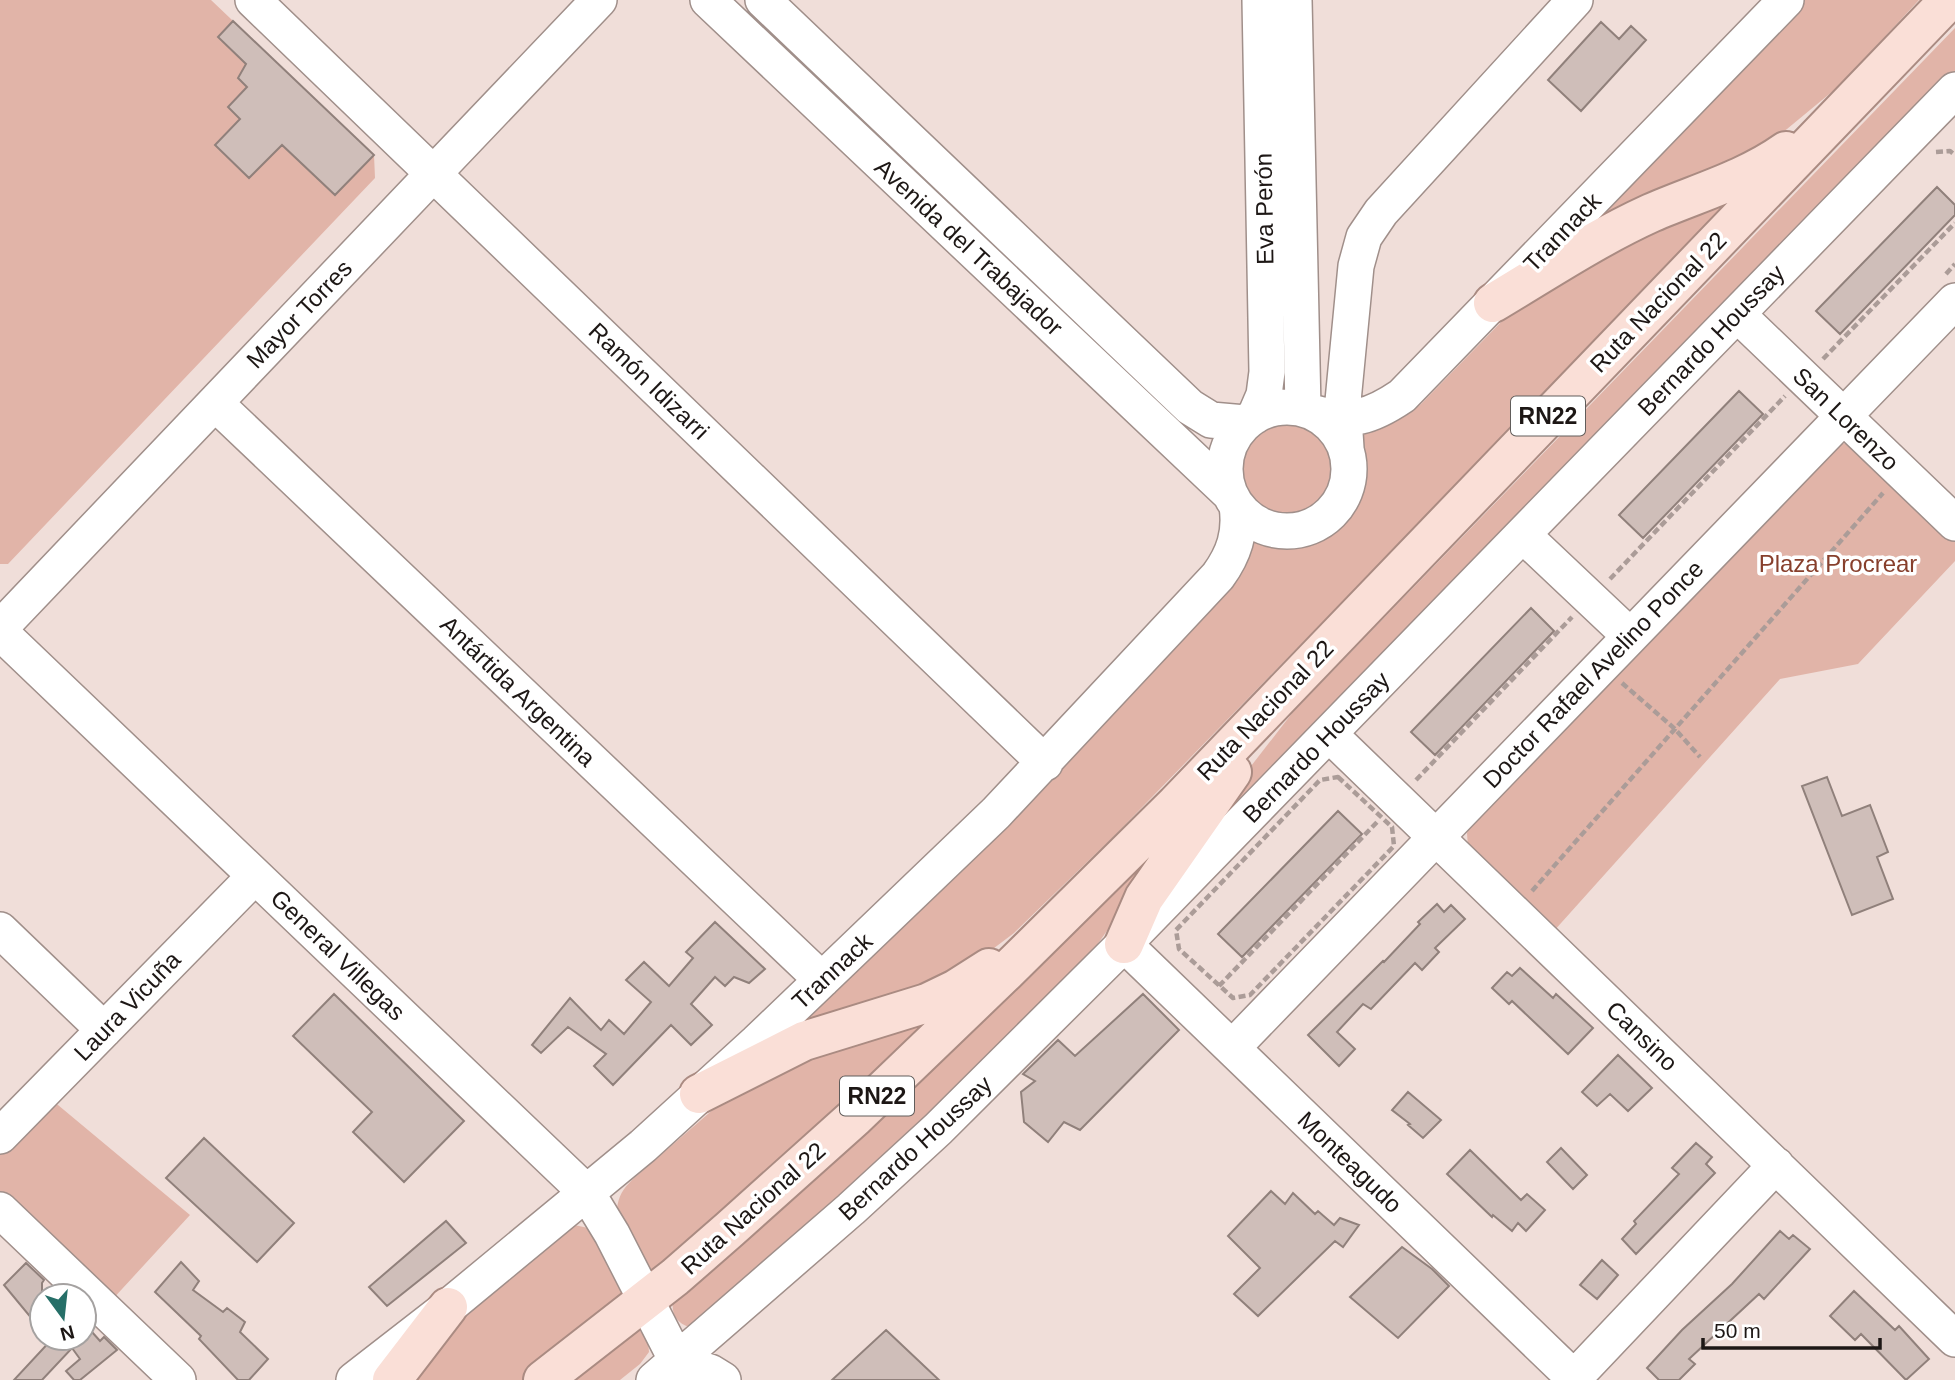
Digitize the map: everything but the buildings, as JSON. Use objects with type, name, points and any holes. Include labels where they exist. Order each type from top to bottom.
[{"type":"main road","name":"Ruta Nacional 22","points":[[543,1380],[684,1269],[855,1117],[1098,882],[1949,0]]},
{"type":"main road","points":[[1493,303],[1607,235],[1653,212],[1761,167],[1837,116]]},
{"type":"main road","points":[[1124,944],[1144,898],[1229,779],[1259,716]]},
{"type":"main road","points":[[699,1094],[804,1041],[902,1012],[956,989],[1004,957],[1098,882]]},
{"type":"main road","points":[[392,1380],[448,1307]]},
{"type":"street","name":"Ramón Idizarri","points":[[253,0],[1045,763]]},
{"type":"street","name":"Mayor Torres","points":[[0,630],[599,0]]},
{"type":"street","name":"Avenida del Trabajador","points":[[708,0],[1233,500]]},
{"type":"street","name":"Avenida del Trabajador","points":[[763,0],[1190,407],[1211,420],[1234,424],[1250,419]]},
{"type":"street","name":"Eva Perón","points":[[1250,419],[1264,394],[1267,372],[1260,0]]},
{"type":"street","name":"Eva Perón","points":[[1294,0],[1327,422]]},
{"type":"street","points":[[1233,500],[1249,518],[1265,527],[1282,531],[1300,530],[1317,524],[1331,513],[1342,499],[1348,483],[1350,465],[1327,422],[1343,401],[1356,266],[1364,237],[1381,212],[1575,0]]},
{"type":"street","name":"Trannack","points":[[354,1380],[448,1307],[643,1146],[936,873],[1045,763],[1227,565],[1239,529],[1226,479],[1225,464],[1235,435],[1250,419],[1278,407],[1327,422],[1373,413],[1402,396],[1786,0]]},
{"type":"street","name":"Bernardo Houssay","points":[[670,1374],[938,1129],[1124,944],[1737,314],[1950,113]]},
{"type":"street","name":"Doctor Rafael Avelino Ponce","points":[[1232,1048],[1843,416],[1946,292]]},
{"type":"street","name":"San Lorenzo","points":[[1737,314],[1955,523]]},
{"type":"street","name":"Antártida Argentina","points":[[215,403],[822,980]]},
{"type":"street","points":[[1522,535],[1630,636]]},
{"type":"street","name":"General Villegas","points":[[0,630],[587,1193],[646,1300],[670,1374]]},
{"type":"street","name":"Cansino","points":[[1329,734],[1955,1339]]},
{"type":"street","name":"Laura Vicuña","points":[[0,1136],[255,876]]},
{"type":"street","points":[[0,930],[104,1030]]},
{"type":"street","name":"Monteagudo","points":[[1124,944],[1575,1379]]},
{"type":"street","points":[[1575,1379],[1776,1165]]},
{"type":"street","points":[[0,1209],[178,1380]]},
{"type":"street","points":[[670,1374],[710,1372],[723,1380]]},
{"type":"path","points":[[1945,151],[1950,113]]},
{"type":"path","points":[[1928,152],[1950,151],[1955,155]]},
{"type":"path","points":[[1820,362],[1955,223]]},
{"type":"path","points":[[1946,292],[1955,264]]},
{"type":"path","points":[[1614,585],[1609,580],[1787,394],[1796,403]]},
{"type":"path","points":[[1529,894],[1886,489]]},
{"type":"path","points":[[1564,607],[1579,620]]},
{"type":"path","points":[[1422,787],[1415,781],[1573,615]]},
{"type":"path","points":[[1629,672],[1620,682],[1675,729],[1700,757]]},
{"type":"path","points":[[1338,777],[1381,817],[1392,827],[1394,846],[1250,995],[1233,998],[1178,949],[1176,930],[1320,780],[1338,777]]},
{"type":"path","points":[[1219,986],[1381,817]]},
{"type":"path","points":[[1521,886],[1537,902]]},
{"type":"green space","points":[[0,0],[211,0],[374,155],[375,178],[8,564],[0,564]]},
{"type":"green space","points":[[1804,0],[1919,0],[1839,86],[1757,150],[1562,248]]},
{"type":"green space","points":[[1955,28],[1955,76],[1199,850],[1248,770],[1293,712]]},
{"type":"green space","points":[[1755,178],[1116,834],[1014,933],[961,973],[778,1041],[1253,539],[1295,548],[1321,540],[1342,523],[1351,512],[1362,487],[1364,469],[1361,436],[1407,415],[1421,404],[1535,291]]},
{"type":"green space","points":[[1289,421],[1307,425],[1323,435],[1333,451],[1337,469],[1333,487],[1323,503],[1307,513],[1289,517],[1271,513],[1255,503],[1245,487],[1241,469],[1245,451],[1255,435],[1271,425]]},
{"type":"green space","name":"Plaza Procrear","points":[[1848,443],[1862,452],[1955,540],[1955,561],[1858,664],[1780,679],[1553,932],[1468,848],[1467,833],[1470,825],[1840,444]]},
{"type":"green space","points":[[1202,797],[1087,959],[939,1112],[689,1327],[681,1323],[674,1314],[673,1301]]},
{"type":"green space","points":[[960,997],[818,1134],[652,1272],[648,1268],[617,1210],[622,1193],[633,1179],[746,1081]]},
{"type":"green space","points":[[52,1100],[190,1215],[111,1301],[98,1289],[98,1282],[91,1282],[0,1196],[0,1150]]},
{"type":"green space","points":[[570,1224],[588,1228],[595,1234],[622,1291],[617,1308],[524,1380],[403,1380],[433,1339]]},
{"type":"green space","points":[[638,1328],[648,1341],[649,1352],[640,1364],[620,1380],[560,1380]]}]
